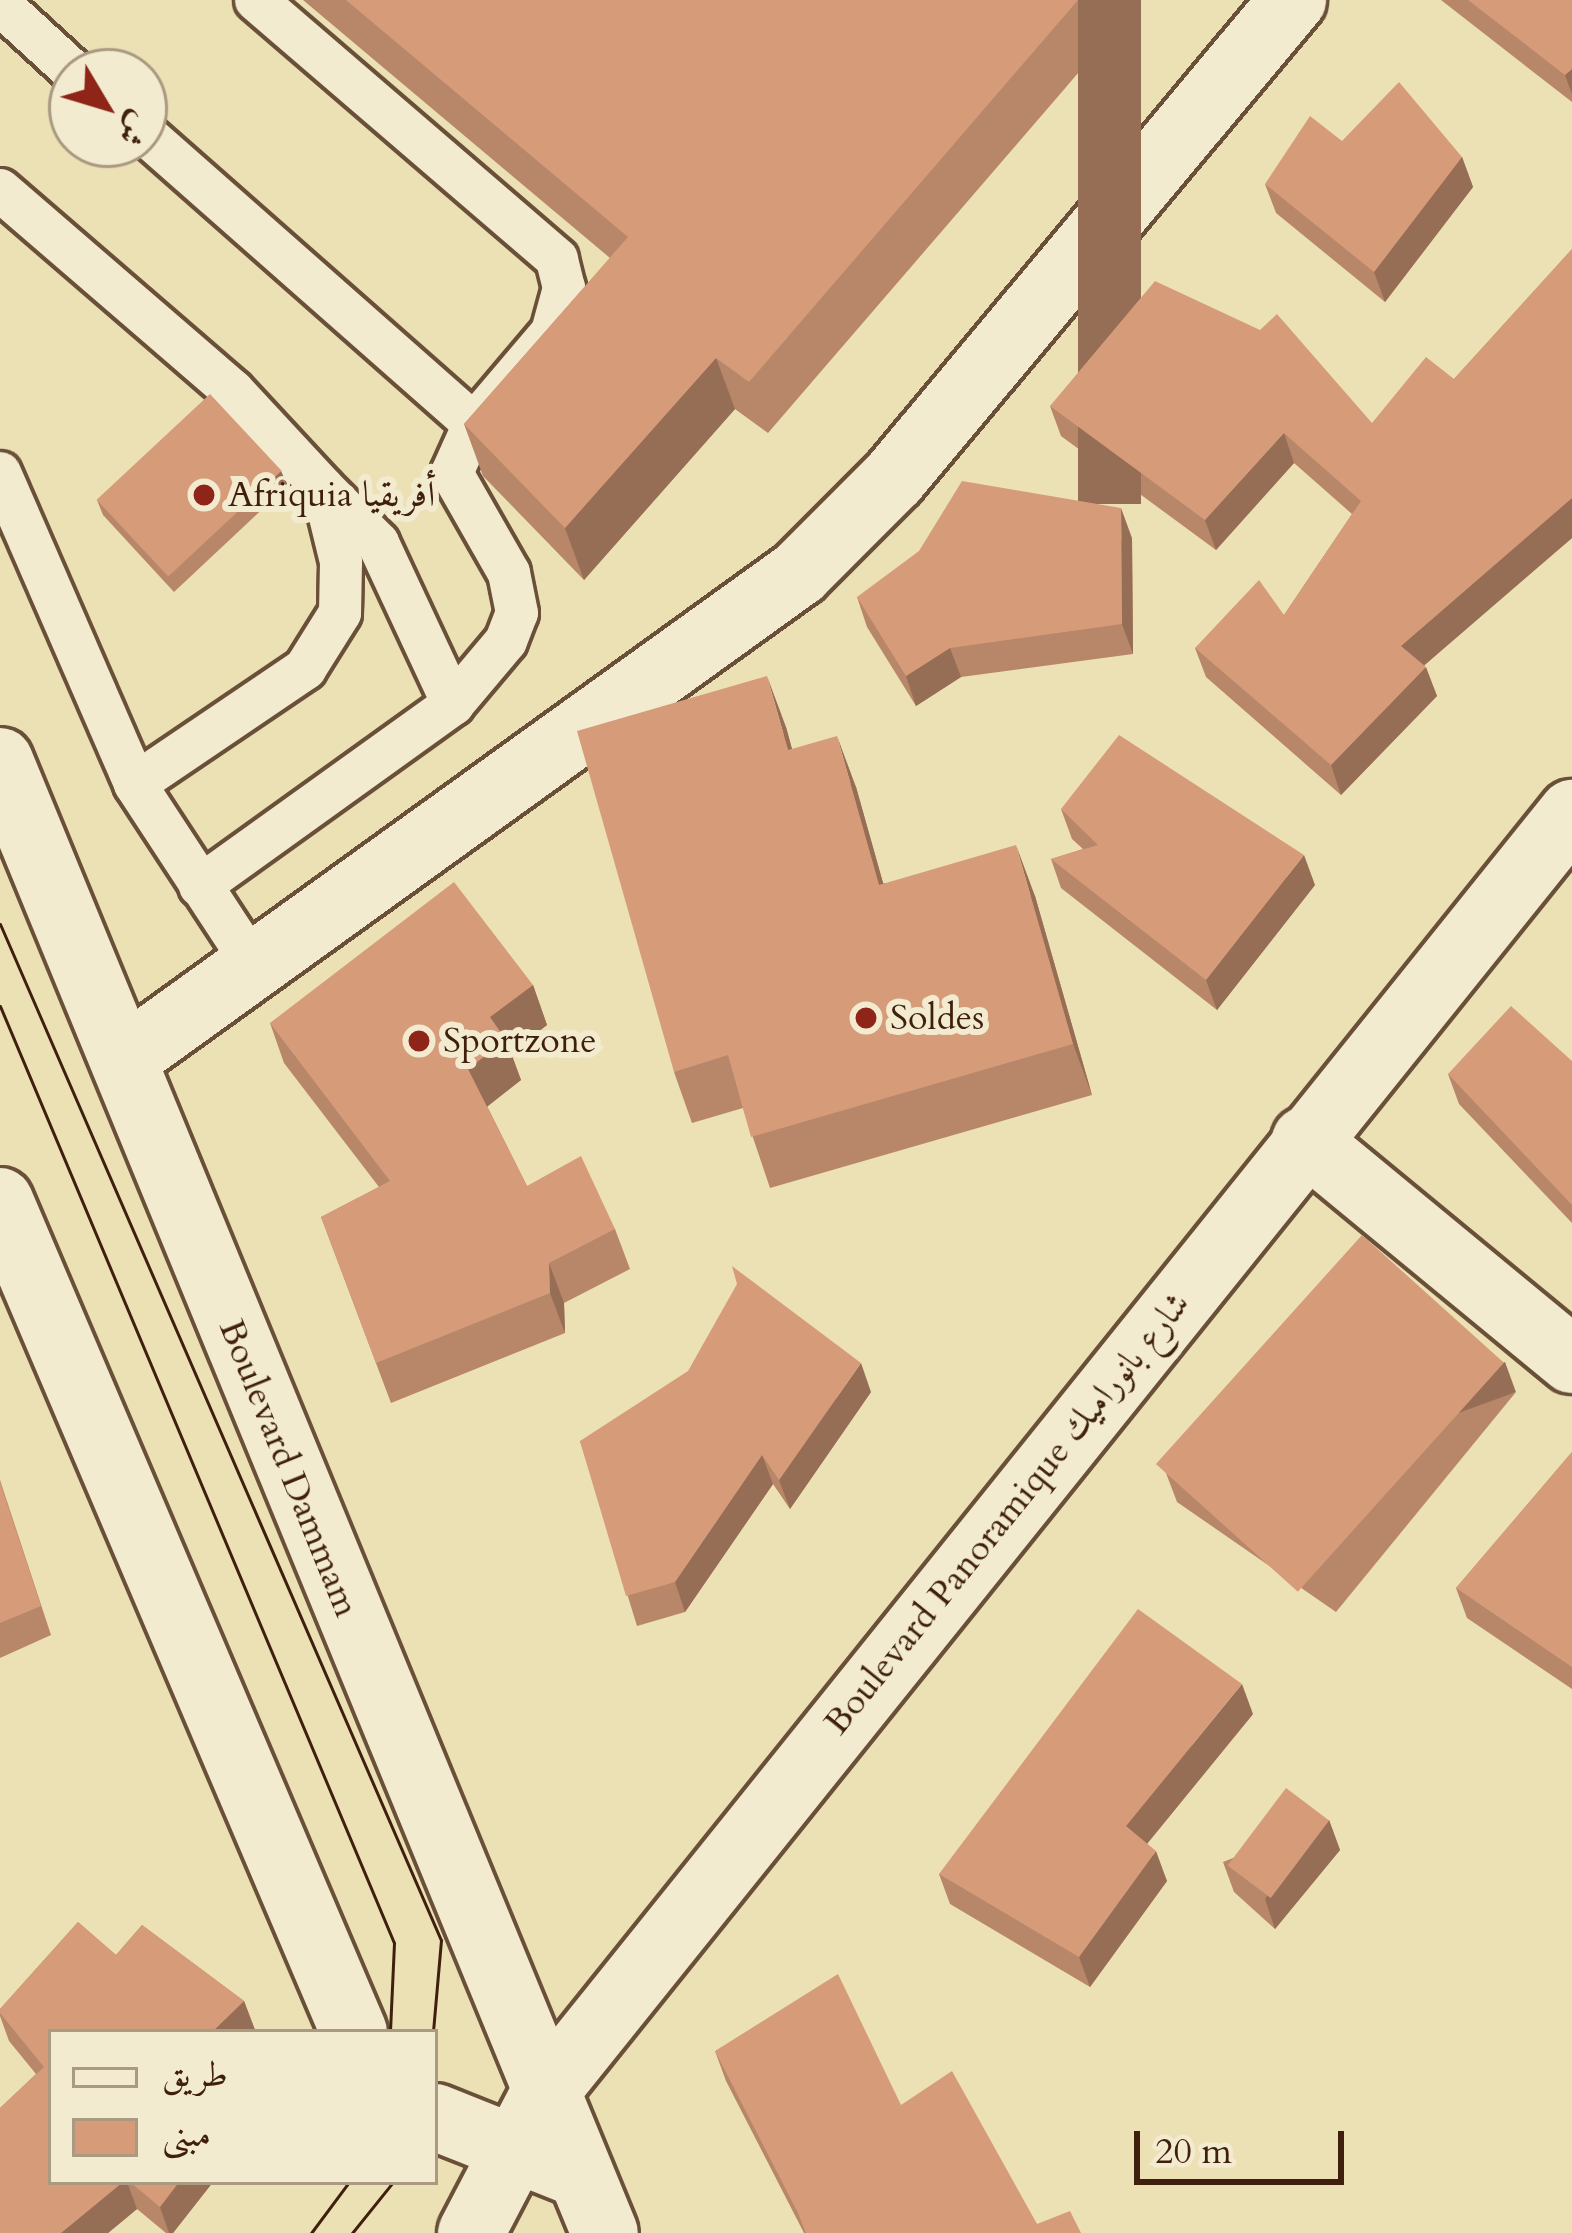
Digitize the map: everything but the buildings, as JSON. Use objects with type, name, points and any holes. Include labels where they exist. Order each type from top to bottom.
[{"type":"street","points":[[124,1059],[258,973],[799,573],[894,478],[1292,0]]},
{"type":"street","name":"Boulevard Dammam","points":[[0,761],[543,2095],[605,2233]]},
{"type":"street","name":"Boulevard Panoramique شارع بانوراميك","points":[[471,2233],[510,2150],[543,2095],[1572,813]]},
{"type":"street","points":[[1305,1140],[1572,1360]]},
{"type":"street","points":[[0,1201],[353,2029]]},
{"type":"street","points":[[438,2118],[578,2174]]},
{"type":"lane","points":[[200,886],[453,704],[486,674],[517,613],[509,573],[452,473],[474,424],[563,312],[557,260],[256,0]]},
{"type":"lane","points":[[0,4],[48,48]]},
{"type":"lane","points":[[168,154],[474,424]]},
{"type":"lane","points":[[0,190],[216,375],[378,543],[453,704]]},
{"type":"lane","points":[[0,473],[135,784],[258,973]]},
{"type":"lane","points":[[135,784],[330,640],[341,562],[323,488]]},
{"type":"tram line","points":[[0,924],[441,1940],[433,2029]]},
{"type":"tram line","points":[[0,1006],[394,1943],[390,2029]]},
{"type":"tram line","points":[[311,2233],[347,2185]]},
{"type":"tram line","points":[[352,2233],[391,2185]]},
{"type":"place","name":"Afriquia أفريقيا","points":[[204,495]]},
{"type":"place","name":"Soldes","points":[[866,1018]]},
{"type":"place","name":"Sportzone","points":[[419,1041]]}]
